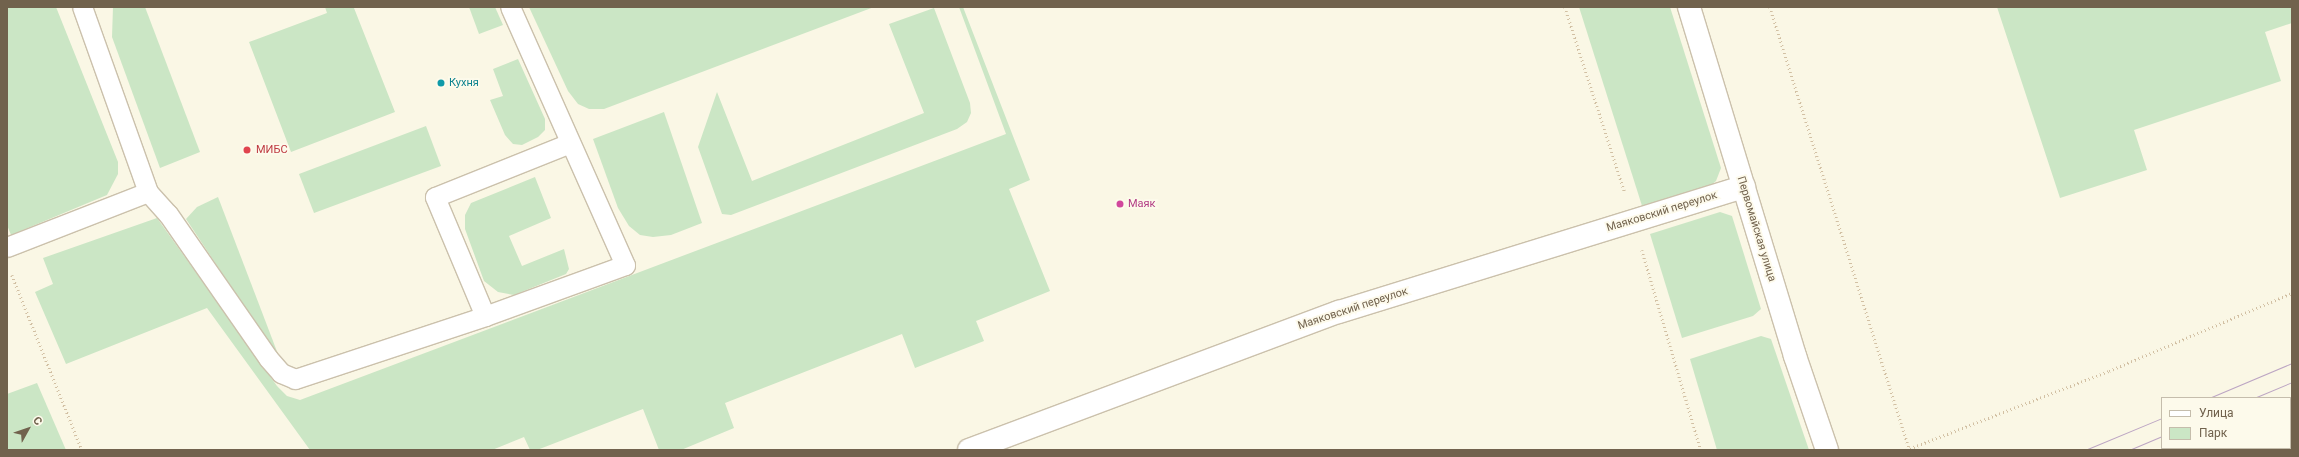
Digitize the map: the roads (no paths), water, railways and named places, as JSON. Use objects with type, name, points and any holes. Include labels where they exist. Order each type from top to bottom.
[{"type":"street","name":"Первомайская улица","points":[[1689,7],[1827,450]]},
{"type":"street","name":"Маяковский переулок","points":[[969,450],[1339,312],[1744,187]]},
{"type":"lane","points":[[82,7],[148,192],[168,214],[268,358],[281,373],[295,379],[485,316],[626,265],[510,7]]},
{"type":"lane","points":[[485,316],[435,197],[570,143]]},
{"type":"lane","points":[[7,247],[148,192]]},
{"type":"tram line","points":[[2211,397],[2292,363]]},
{"type":"tram line","points":[[2256,397],[2292,382]]},
{"type":"tram line","points":[[2085,450],[2161,418]]},
{"type":"tram line","points":[[2129,450],[2161,436]]},
{"type":"place","name":"Кухня","points":[[441,83]]},
{"type":"place","name":"МИБС","points":[[247,150]]},
{"type":"place","name":"Маяк","points":[[1120,204]]}]
